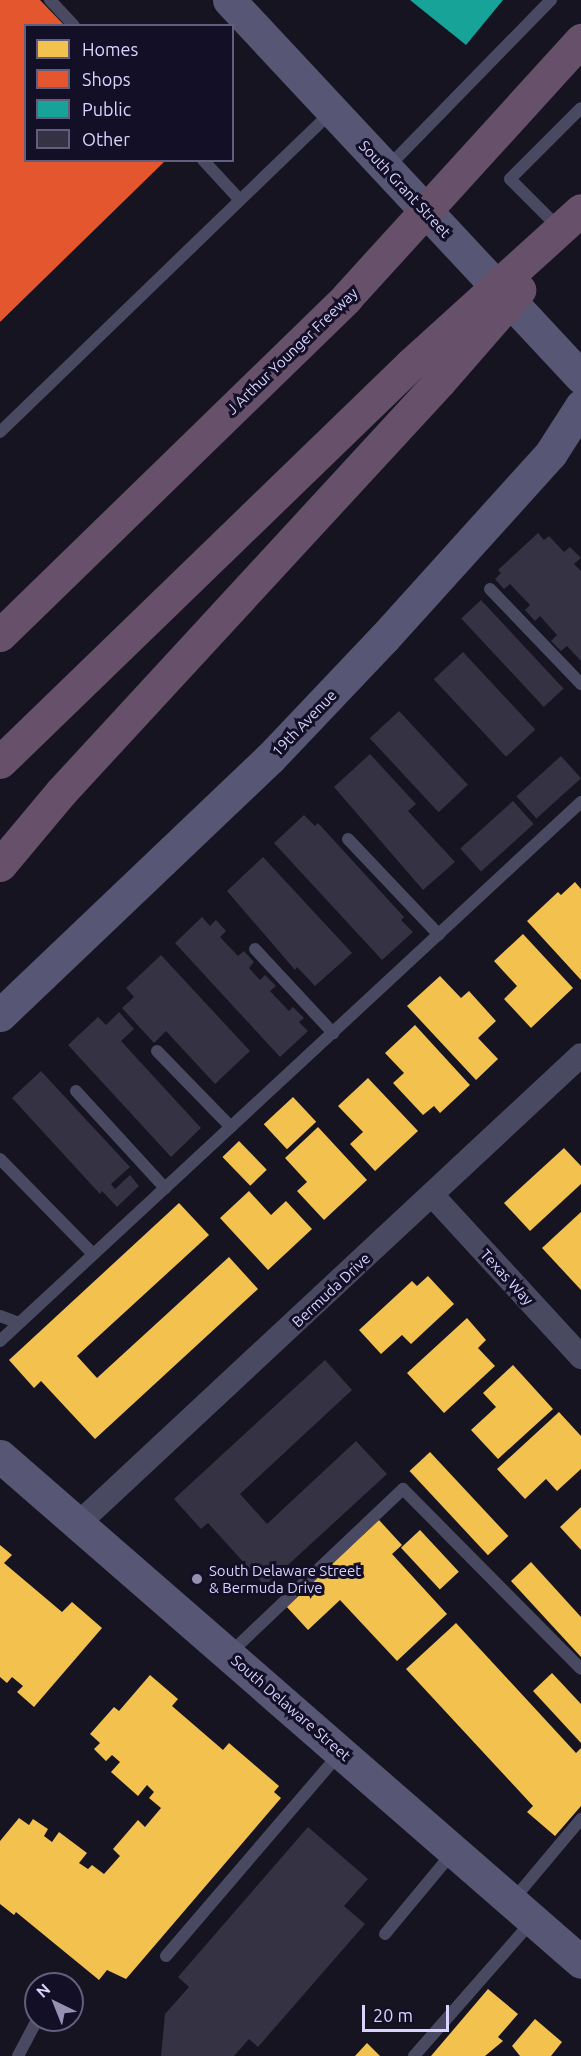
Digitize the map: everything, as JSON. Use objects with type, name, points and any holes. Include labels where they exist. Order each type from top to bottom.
[{"type":"highway","points":[[347,297],[581,40]]},
{"type":"highway","name":"J Arthur Younger Freeway","points":[[0,635],[347,297],[581,64]]},
{"type":"highway","points":[[0,762],[411,364],[581,210]]},
{"type":"highway","points":[[0,865],[61,792],[440,381],[581,218]]},
{"type":"main road","name":"South Grant Street","points":[[229,0],[581,377]]},
{"type":"main road","name":"19th Avenue","points":[[0,1015],[270,758],[352,672],[551,453],[581,406]]},
{"type":"main road","name":"South Delaware Street","points":[[0,1456],[581,1962]]},
{"type":"street","name":"Bermuda Drive","points":[[79,1523],[433,1197],[581,1055]]},
{"type":"street","name":"Texas Way","points":[[433,1197],[581,1357]]},
{"type":"lane","points":[[50,0],[72,24]]},
{"type":"lane","points":[[386,169],[551,0]]},
{"type":"lane","points":[[581,108],[510,179],[564,233],[581,218]]},
{"type":"lane","points":[[0,432],[332,112]]},
{"type":"lane","points":[[205,162],[240,200]]},
{"type":"lane","points":[[490,589],[581,684]]},
{"type":"lane","points":[[0,1341],[581,802]]},
{"type":"lane","points":[[348,839],[439,935]]},
{"type":"lane","points":[[255,949],[333,1033]]},
{"type":"lane","points":[[157,1051],[231,1127]]},
{"type":"lane","points":[[76,1091],[165,1188]]},
{"type":"lane","points":[[0,1159],[93,1254]]},
{"type":"lane","points":[[0,1316],[19,1323]]},
{"type":"lane","points":[[229,1654],[403,1489],[581,1669]]},
{"type":"lane","points":[[166,1956],[341,1752]]},
{"type":"lane","points":[[414,2056],[522,1910],[581,1819]]},
{"type":"lane","points":[[385,1934],[454,1851]]},
{"type":"lane","points":[[18,2056],[31,2032]]},
{"type":"building: Homes","points":[[575,882],[581,889],[581,980],[527,921],[558,892],[561,895]]},
{"type":"building: Homes","points":[[523,934],[573,988],[531,1028],[504,999],[517,986],[494,961]]},
{"type":"building: Homes","points":[[440,976],[461,998],[469,991],[496,1021],[478,1038],[498,1059],[476,1080],[407,1006]]},
{"type":"building: Homes","points":[[415,1025],[470,1085],[440,1113],[434,1106],[423,1115],[393,1083],[404,1073],[385,1053]]},
{"type":"building: Homes","points":[[368,1078],[418,1131],[375,1171],[350,1144],[363,1132],[338,1106]]},
{"type":"building: Homes","points":[[293,1097],[316,1122],[287,1149],[264,1124]]},
{"type":"building: Homes","points":[[318,1127],[367,1180],[324,1220],[297,1191],[307,1182],[285,1158]]},
{"type":"building: Homes","points":[[239,1141],[267,1170],[250,1186],[222,1157]]},
{"type":"building: Homes","points":[[564,1148],[581,1166],[581,1184],[530,1231],[504,1203]]},
{"type":"building: Homes","points":[[249,1191],[271,1215],[286,1201],[312,1229],[268,1270],[220,1218]]},
{"type":"building: Homes","points":[[179,1203],[209,1235],[77,1356],[97,1378],[229,1257],[258,1289],[95,1439],[41,1381],[34,1388],[9,1360]]},
{"type":"building: Homes","points":[[581,1212],[581,1290],[542,1248]]},
{"type":"building: Homes","points":[[428,1276],[454,1304],[411,1344],[402,1335],[381,1354],[359,1330],[412,1281],[417,1286]]},
{"type":"building: Homes","points":[[467,1318],[486,1340],[478,1348],[495,1366],[444,1413],[407,1373]]},
{"type":"building: Homes","points":[[513,1365],[553,1409],[498,1459],[471,1430],[496,1407],[483,1393]]},
{"type":"building: Homes","points":[[559,1412],[581,1436],[581,1469],[557,1491],[546,1479],[525,1499],[497,1469]]},
{"type":"building: Homes","points":[[430,1452],[508,1536],[488,1555],[410,1471]]},
{"type":"building: Homes","points":[[581,1507],[581,1550],[560,1527]]},
{"type":"building: Homes","points":[[379,1520],[402,1545],[392,1554],[447,1614],[397,1661],[340,1600],[308,1630],[286,1606]]},
{"type":"building: Homes","points":[[420,1530],[459,1572],[440,1589],[401,1548]]},
{"type":"building: Homes","points":[[0,1545],[12,1555],[4,1563],[62,1612],[72,1602],[102,1628],[34,1707],[17,1692],[23,1686],[12,1677],[7,1683],[0,1677]]},
{"type":"building: Homes","points":[[531,1562],[581,1617],[581,1657],[511,1581]]},
{"type":"building: Homes","points":[[456,1623],[576,1753],[581,1748],[581,1806],[555,1836],[527,1812],[533,1806],[406,1669]]},
{"type":"building: Homes","points":[[552,1673],[581,1704],[581,1743],[533,1691]]},
{"type":"building: Homes","points":[[150,1675],[178,1699],[172,1706],[223,1750],[229,1743],[279,1786],[274,1792],[281,1798],[126,1979],[107,1970],[99,1980],[16,1912],[14,1915],[0,1904],[0,1841],[19,1818],[29,1825],[33,1819],[48,1829],[44,1836],[52,1842],[59,1832],[87,1853],[79,1863],[88,1869],[92,1865],[104,1874],[120,1856],[113,1849],[138,1820],[145,1827],[161,1808],[149,1798],[154,1792],[147,1785],[138,1796],[111,1772],[120,1762],[112,1755],[106,1761],[94,1749],[100,1743],[90,1734],[114,1707],[119,1711]]},
{"type":"building: Homes","points":[[488,1989],[518,2014],[498,2037],[503,2041],[485,2056],[431,2056]]},
{"type":"building: Homes","points":[[535,2019],[562,2042],[551,2056],[520,2056],[512,2046]]},
{"type":"building: Homes","points":[[367,2043],[380,2056],[355,2056]]},
{"type":"building: Shops","points":[[0,0],[40,0],[63,24],[24,24],[24,162],[164,162],[0,322]]},
{"type":"building: Public","points":[[410,0],[503,0],[466,45]]},
{"type":"building: Other","points":[[538,533],[544,540],[549,536],[564,552],[570,547],[581,558],[574,564],[581,571],[581,661],[567,646],[561,651],[551,641],[557,635],[540,616],[535,621],[525,610],[530,605],[510,584],[504,589],[495,579],[501,573],[498,570]]},
{"type":"building: Other","points":[[481,600],[564,688],[544,707],[461,618]]},
{"type":"building: Other","points":[[463,652],[535,730],[506,757],[434,679]]},
{"type":"building: Other","points":[[399,711],[468,785],[439,812],[370,738]]},
{"type":"building: Other","points":[[370,754],[416,804],[408,811],[455,862],[423,890],[334,787]]},
{"type":"building: Other","points":[[561,756],[581,778],[536,818],[516,796]]},
{"type":"building: Other","points":[[513,801],[534,824],[481,872],[460,849]]},
{"type":"building: Other","points":[[304,815],[315,826],[318,823],[404,917],[401,920],[413,932],[382,960],[274,843]]},
{"type":"building: Other","points":[[263,857],[352,953],[315,986],[297,967],[295,970],[227,891]]},
{"type":"building: Other","points":[[202,917],[210,926],[216,920],[226,931],[220,937],[238,956],[244,951],[254,962],[249,968],[260,980],[265,975],[276,986],[270,991],[289,1011],[293,1007],[304,1018],[299,1022],[308,1031],[280,1057],[175,943]]},
{"type":"building: Other","points":[[161,955],[250,1051],[215,1084],[166,1031],[154,1043],[122,1008],[134,997],[126,988]]},
{"type":"building: Other","points":[[119,1012],[134,1029],[121,1041],[201,1128],[171,1157],[68,1045],[98,1017],[106,1025]]},
{"type":"building: Other","points":[[41,1071],[130,1167],[111,1184],[115,1189],[130,1175],[139,1186],[117,1207],[102,1191],[100,1194],[12,1098]]},
{"type":"building: Other","points":[[325,1360],[352,1390],[240,1494],[267,1524],[356,1441],[387,1474],[265,1586],[208,1523],[201,1529],[174,1499]]},
{"type":"building: Other","points":[[308,1827],[368,1879],[344,1906],[365,1924],[258,2047],[249,2039],[234,2056],[161,2056],[165,2014],[189,1987],[178,1977]]},
{"type":"place","name":"South Delaware Street & Bermuda Drive","points":[[197,1579]]}]
